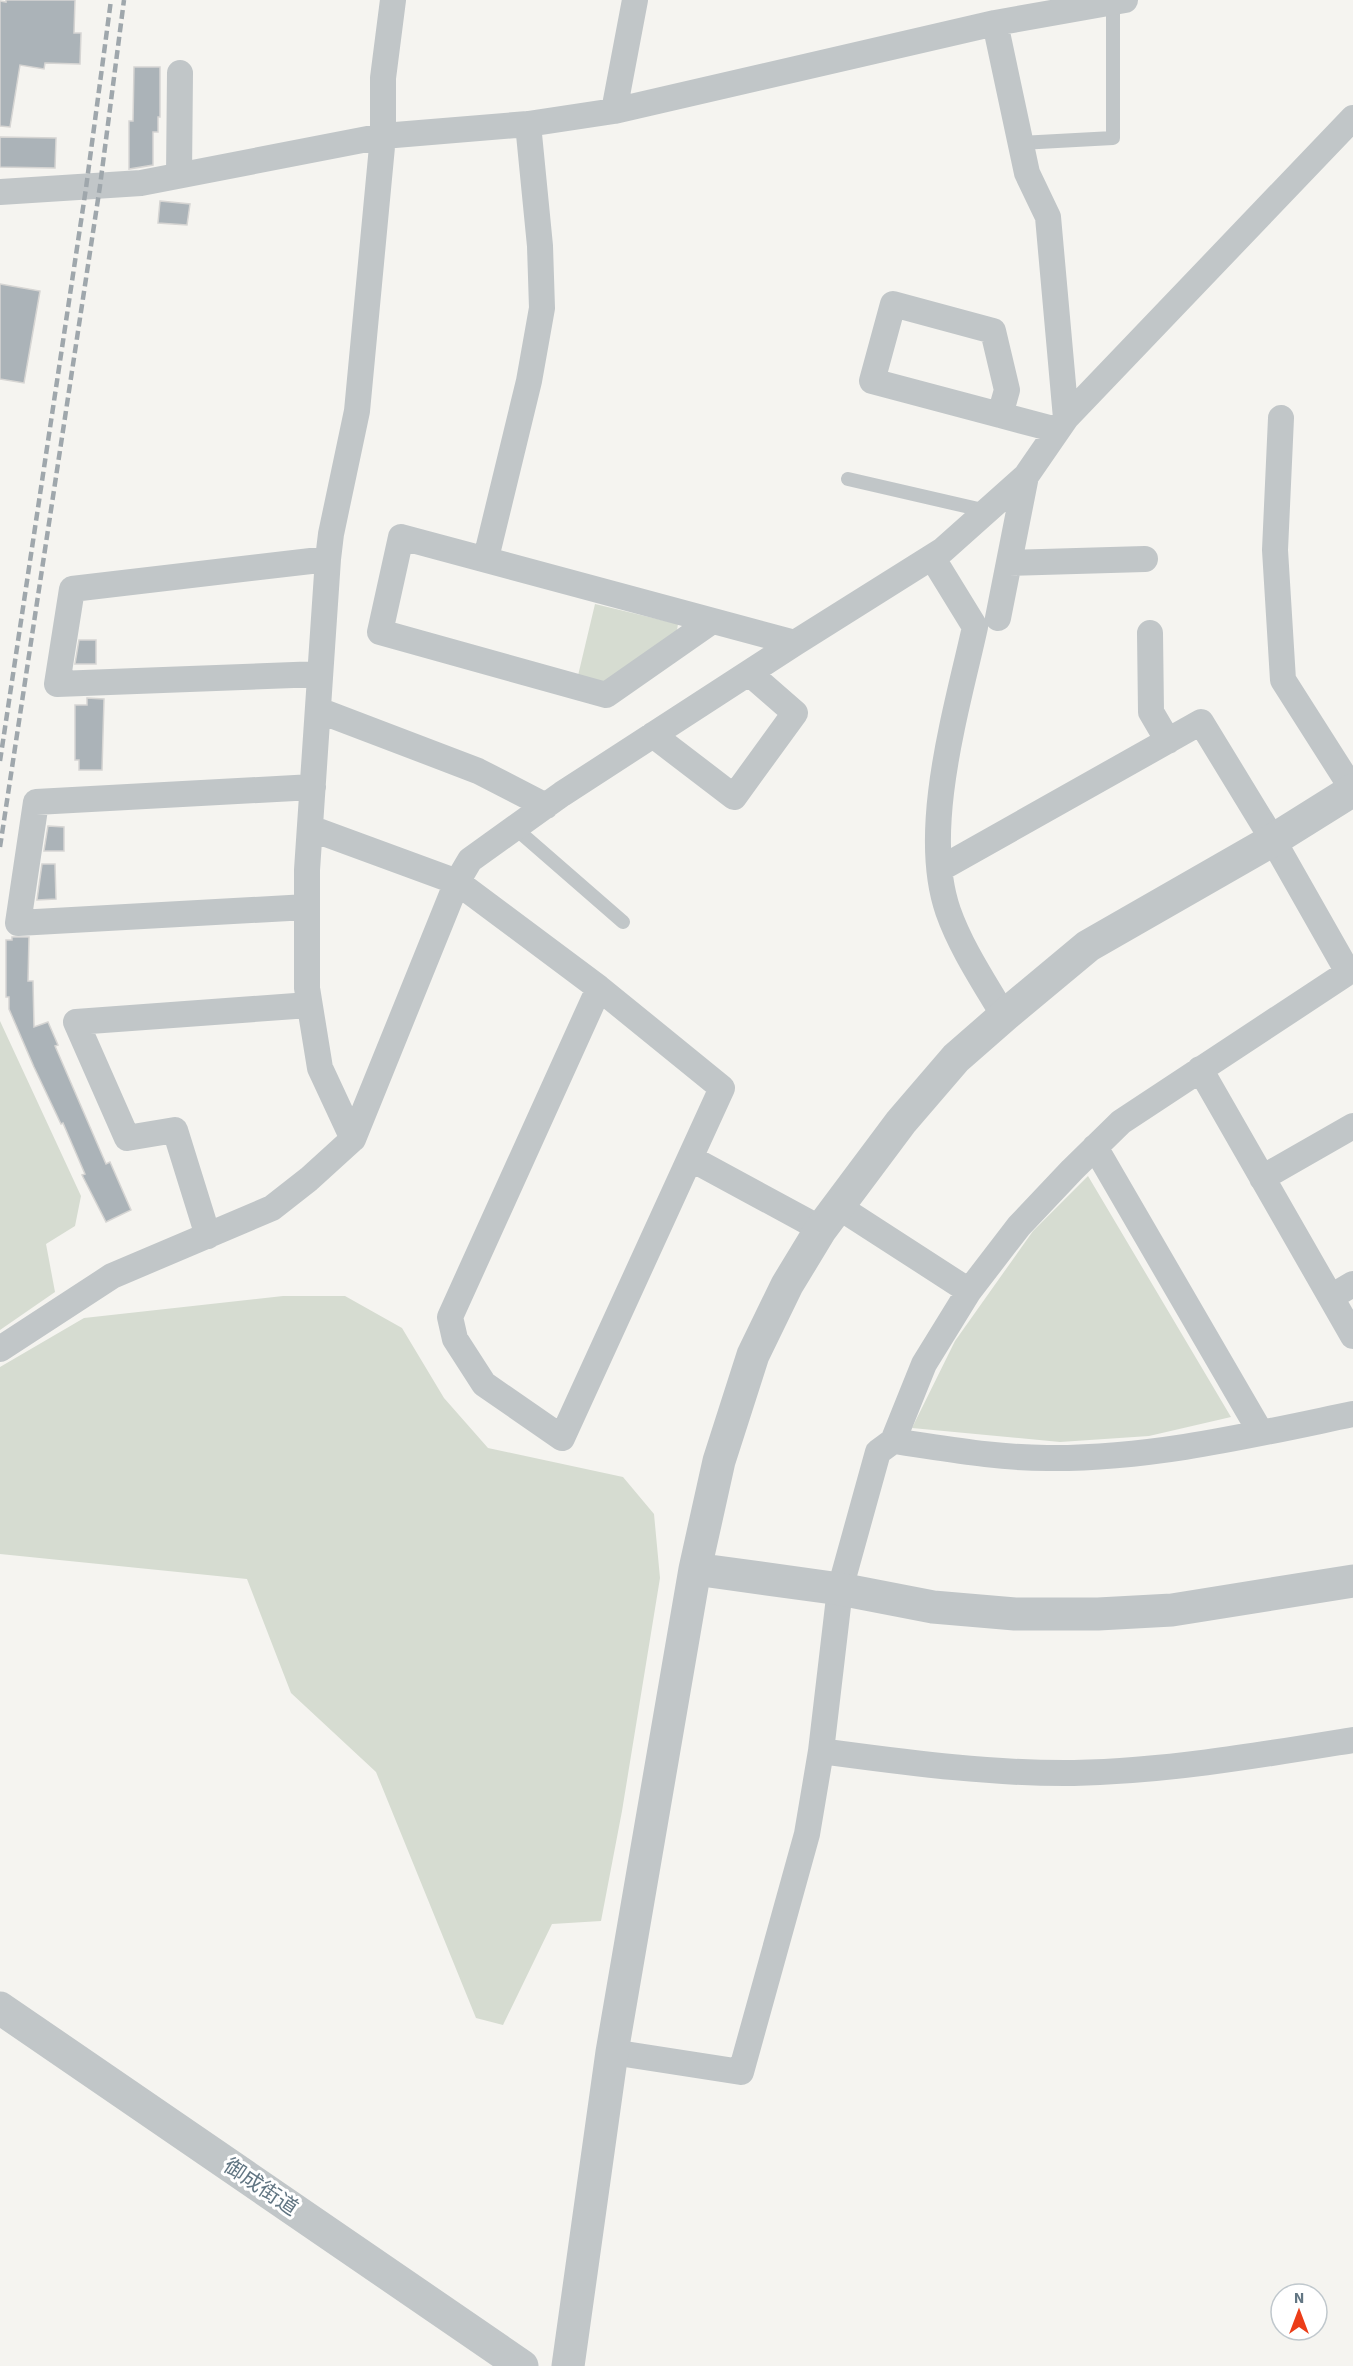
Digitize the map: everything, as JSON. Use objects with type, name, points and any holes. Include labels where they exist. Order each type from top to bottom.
[{"type":"street","points":[[353,1139],[320,1068],[307,988],[307,907],[328,559],[331,534],[357,411],[383,136],[382,78],[393,0]]},
{"type":"street","points":[[614,111],[635,0]]},
{"type":"street","points":[[0,192],[141,183],[383,136],[528,124],[614,111],[1000,15],[1117,1]]},
{"type":"street","points":[[1000,15],[1020,143],[1027,173],[1048,217],[1062,424]]},
{"type":"street","points":[[179,175],[180,73]]},
{"type":"street","points":[[0,1349],[112,1276],[272,1208],[309,1179],[353,1139],[457,882],[470,860],[653,735],[944,550],[1026,476],[1062,424],[1353,118]]},
{"type":"street","points":[[486,558],[529,381],[542,308],[540,246],[528,124]]},
{"type":"street","points":[[1000,415],[1007,390],[993,331],[893,304],[872,381],[1000,415],[1062,424]]},
{"type":"street","points":[[568,2366],[612,2052],[695,1569],[719,1461],[753,1355],[787,1285],[830,1218],[901,1122],[956,1058],[1004,1016],[1088,946],[1274,840],[1353,790],[1282,680],[1275,550],[1281,418]]},
{"type":"street","points":[[998,618],[1026,476]]},
{"type":"street","points":[[712,621],[606,695],[380,632],[401,537],[486,558],[795,643]]},
{"type":"street","points":[[932,557],[975,627],[941,789],[938,820],[940,869],[948,910],[971,960],[1004,1016]]},
{"type":"street","points":[[320,674],[57,684],[72,589],[328,559]]},
{"type":"street","points":[[1009,563],[1145,559]]},
{"type":"street","points":[[1150,633],[1151,711],[1168,741]]},
{"type":"street","points":[[653,735],[734,797],[795,713],[748,673]]},
{"type":"street","points":[[318,710],[478,771],[546,806]]},
{"type":"street","points":[[612,2052],[741,2072],[807,1834],[820,1751],[840,1589],[878,1452],[892,1441],[924,1364],[969,1291],[1019,1226],[1121,1122],[1351,970],[1201,722],[940,869]]},
{"type":"street","points":[[307,907],[18,923],[36,802],[313,787]]},
{"type":"street","points":[[310,828],[457,882],[599,988],[722,1088],[562,1438],[484,1384],[455,1339],[450,1317],[599,988]]},
{"type":"street","points":[[208,1236],[175,1130],[127,1138],[76,1022],[309,1005]]},
{"type":"street","points":[[1200,1069],[1353,1336]]},
{"type":"street","points":[[1262,1178],[1353,1126]]},
{"type":"street","points":[[1095,1147],[1261,1433]]},
{"type":"street","points":[[690,1158],[830,1218],[969,1291]]},
{"type":"street","points":[[1331,1297],[1353,1284]]},
{"type":"street","points":[[892,1441],[984,1454],[1046,1458],[1134,1455],[1189,1448],[1353,1414]]},
{"type":"street","points":[[695,1569],[840,1589],[933,1607],[1015,1614],[1098,1614],[1172,1610],[1353,1581]]},
{"type":"street","points":[[820,1751],[945,1767],[1073,1773],[1224,1761],[1353,1740]]},
{"type":"street","name":"御成街道","points":[[0,2008],[522,2366]]},
{"type":"lane","points":[[1020,143],[1113,138],[1117,1]]},
{"type":"lane","points":[[848,479],[987,511]]},
{"type":"lane","points":[[515,828],[623,922]]},
{"type":"shaded area","points":[[595,604],[678,624],[675,643],[609,686],[576,684]]},
{"type":"shaded area","points":[[0,1021],[81,1196],[75,1226],[46,1244],[55,1292],[0,1330]]},
{"type":"shaded area","points":[[1088,1176],[1231,1417],[1149,1436],[1060,1442],[912,1428],[955,1341],[1033,1231]]},
{"type":"shaded area","points":[[283,1296],[345,1296],[402,1328],[444,1398],[488,1448],[623,1477],[654,1514],[660,1578],[622,1811],[601,1921],[552,1924],[503,2025],[476,2018],[376,1772],[291,1693],[247,1579],[0,1554],[0,1367],[84,1318]]},
{"type":"building","points":[[6,0],[75,0],[74,33],[81,33],[80,64],[45,63],[44,69],[20,65],[10,127],[0,126],[0,1],[6,2]]},
{"type":"building","points":[[134,67],[160,67],[160,117],[158,117],[158,132],[153,132],[153,165],[129,169],[129,121],[133,121]]},
{"type":"building","points":[[0,137],[56,138],[55,168],[0,167]]},
{"type":"building","points":[[160,201],[190,204],[187,225],[158,223]]},
{"type":"building","points":[[0,284],[40,291],[24,383],[0,379]]},
{"type":"building","points":[[79,640],[96,640],[96,664],[75,664]]},
{"type":"building","points":[[87,698],[104,699],[102,770],[79,770],[79,760],[75,760],[75,705],[87,705]]},
{"type":"building","points":[[48,826],[64,827],[64,851],[44,851]]},
{"type":"building","points":[[42,864],[55,864],[56,899],[37,900]]},
{"type":"building","points":[[12,937],[29,937],[28,981],[33,981],[34,1027],[48,1022],[58,1045],[55,1046],[106,1164],[110,1162],[131,1210],[106,1222],[82,1175],[85,1174],[63,1123],[61,1124],[9,1009],[9,997],[6,997],[6,940],[12,940]]},
{"type":"railway","points":[[0,761],[86,188],[111,0]]},
{"type":"railway","points":[[0,847],[100,186],[124,0]]}]
